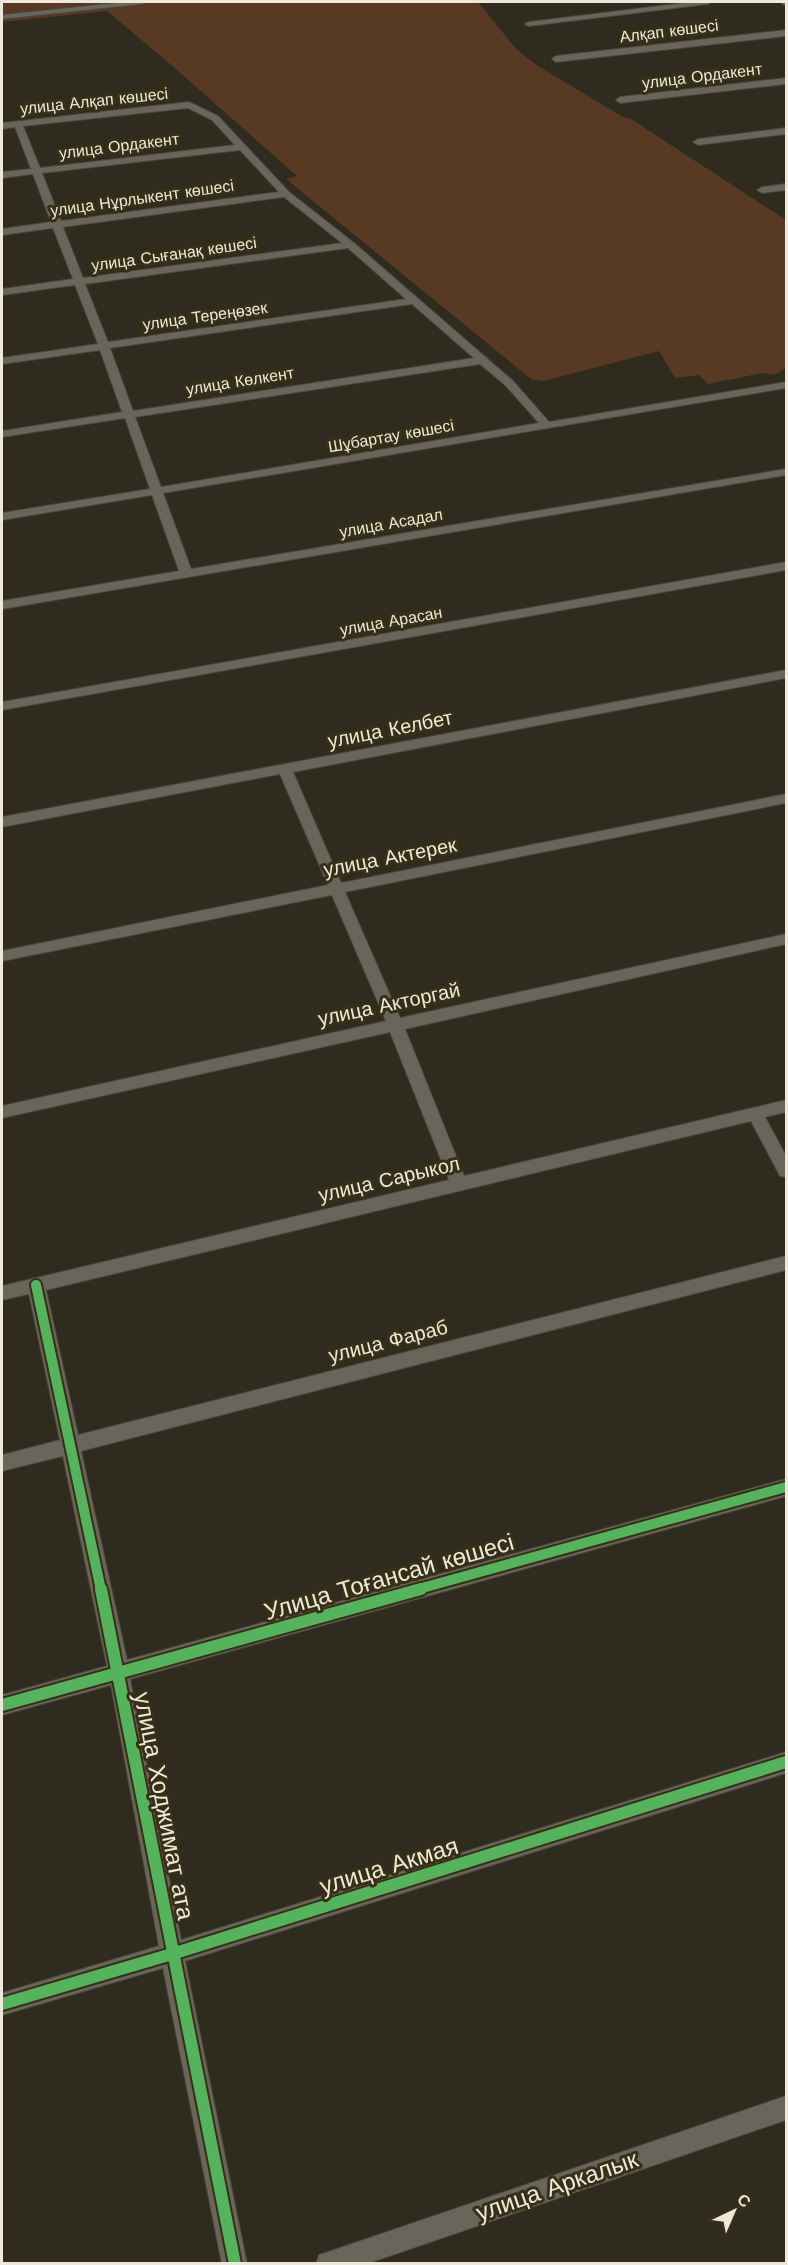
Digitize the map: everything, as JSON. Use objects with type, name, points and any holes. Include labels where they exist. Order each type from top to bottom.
[{"type":"street","points":[[2,17],[142,2]]},
{"type":"street","points":[[529,24],[708,2]]},
{"type":"street","name":"Алқап көшесі","points":[[556,59],[786,33]]},
{"type":"street","name":"улица Ордакент","points":[[620,100],[786,81]]},
{"type":"street","name":"улица Алқап көшесі","points":[[2,126],[189,105],[215,118],[240,147]]},
{"type":"street","points":[[18,124],[130,415],[187,574]]},
{"type":"street","points":[[698,142],[786,131]]},
{"type":"street","points":[[240,147],[286,194],[350,245],[509,383],[547,426]]},
{"type":"street","name":"улица Ордакент","points":[[2,175],[240,147]]},
{"type":"street","points":[[762,190],[786,187]]},
{"type":"street","name":"улица Нұрлыкент көшесі","points":[[2,232],[286,194]]},
{"type":"street","name":"улица Сығанақ көшесі","points":[[2,292],[350,245]]},
{"type":"street","name":"улица Тереңөзек","points":[[2,361],[413,301]]},
{"type":"street","name":"улица Көлкент","points":[[2,434],[483,360]]},
{"type":"street","name":"Шұбартау көшесі","points":[[2,517],[786,385]]},
{"type":"street","name":"улица Асадал","points":[[2,605],[786,472]]},
{"type":"street","name":"улица Арасан","points":[[2,706],[786,566]]},
{"type":"street","name":"улица Келбет","points":[[2,822],[786,674]]},
{"type":"street","points":[[285,769],[395,1024],[459,1184]]},
{"type":"street","name":"улица Актерек","points":[[2,957],[786,798]]},
{"type":"street","name":"улица Акторгай","points":[[2,1112],[786,939]]},
{"type":"street","name":"улица Сарыкол","points":[[2,1293],[786,1106]]},
{"type":"street","points":[[755,1113],[786,1171]]},
{"type":"street","name":"улица Фараб","points":[[2,1463],[786,1263]]},
{"type":"street","name":"улица Ходжимат ата","points":[[36,1285],[119,1673],[172,1954],[235,2264]]},
{"type":"street","name":"Улица Тоғансай көшесі","points":[[2,1705],[786,1487]]},
{"type":"street","name":"улица Акмая","points":[[2,2004],[172,1954],[786,1762]]},
{"type":"street","name":"улица Аркалык","points":[[328,2264],[786,2108]]},
{"type":"shaded area","points":[[2,2],[478,2],[517,50],[538,66],[623,117],[631,119],[786,220],[786,368],[774,375],[762,373],[708,384],[699,375],[675,378],[659,351],[543,381],[531,379],[286,179],[297,176],[107,11],[2,22]]},
{"type":"cycle path","points":[[36,1285],[119,1673],[172,1954],[235,2264]]},
{"type":"cycle path","points":[[2,1705],[786,1487]]},
{"type":"cycle path","points":[[2,2004],[172,1954],[786,1762]]}]
